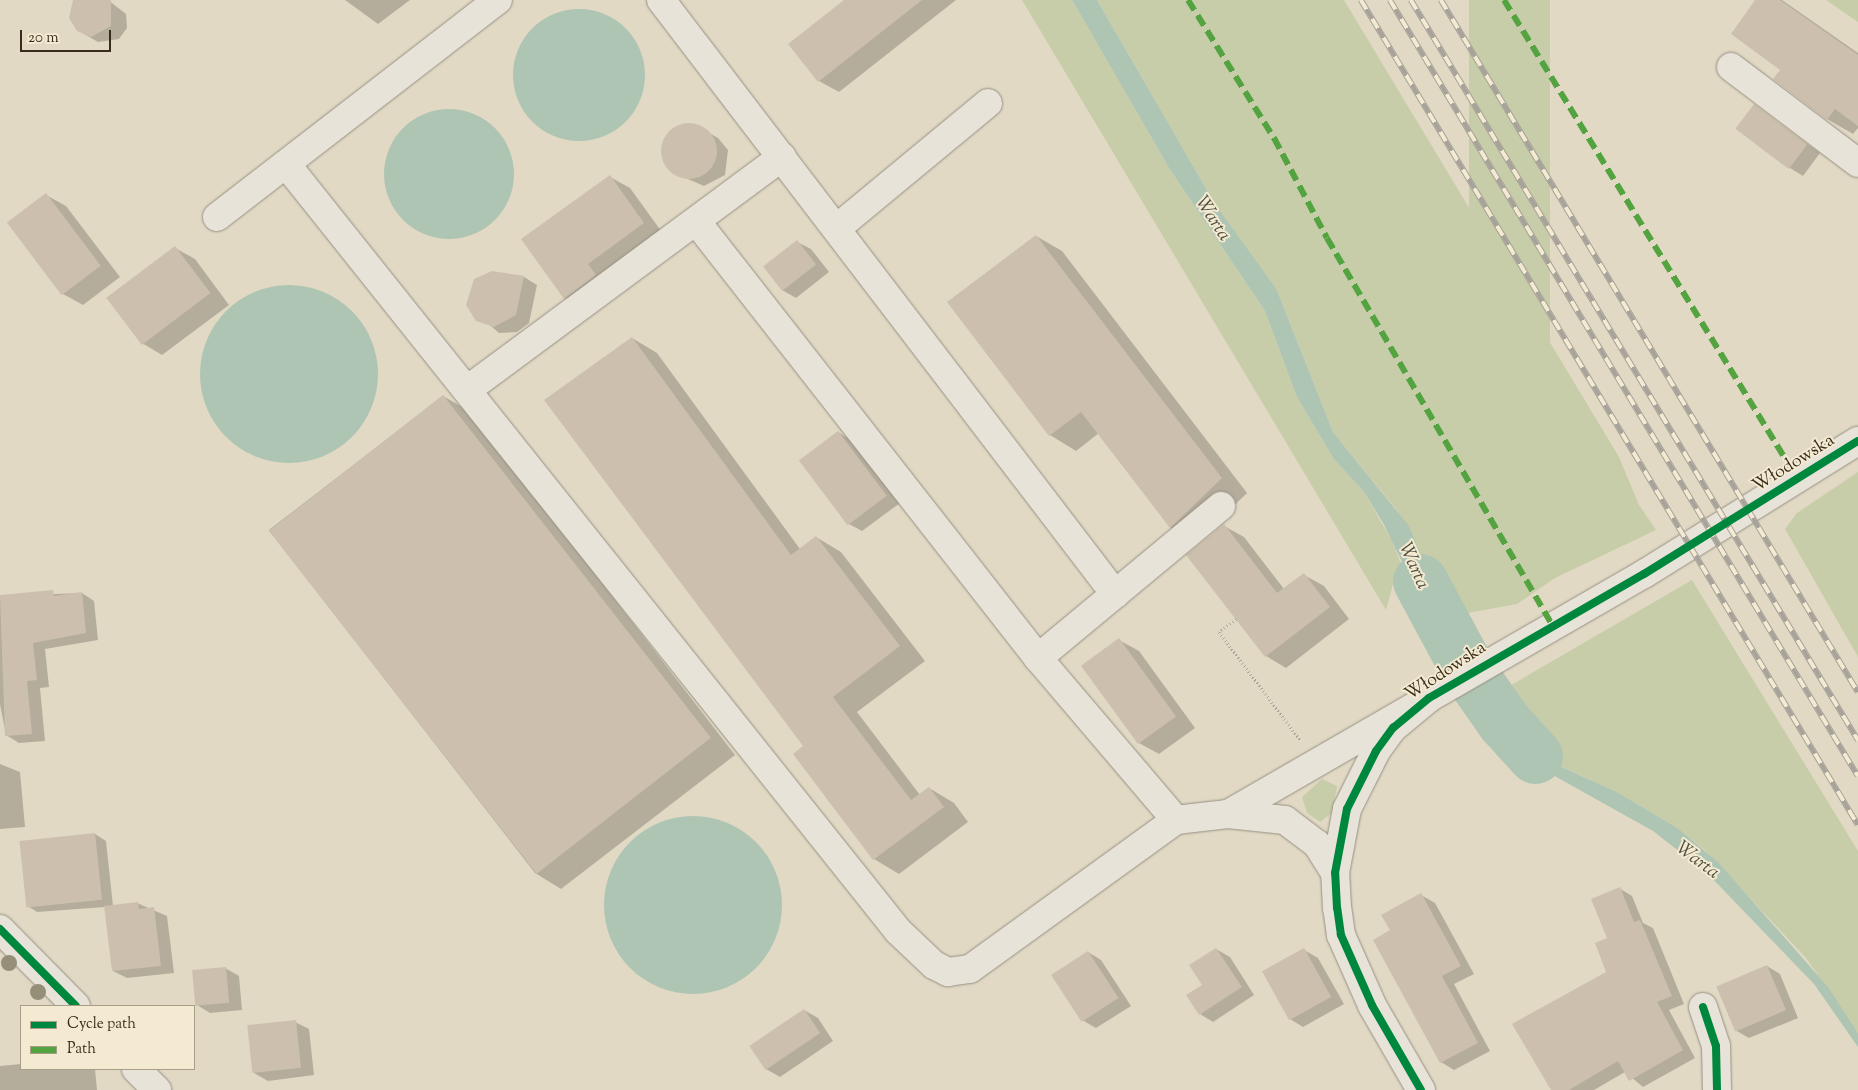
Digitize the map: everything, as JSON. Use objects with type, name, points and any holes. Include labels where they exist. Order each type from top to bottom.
[{"type":"street","points":[[217,217],[498,0]]},
{"type":"street","points":[[661,0],[1116,594]]},
{"type":"street","points":[[1731,67],[1858,164]]},
{"type":"street","points":[[836,228],[988,103]]},
{"type":"street","points":[[467,390],[782,157]]},
{"type":"street","points":[[286,164],[898,931],[934,965],[948,972],[970,969],[1176,820],[1228,814],[1285,820],[1317,844],[1335,872]]},
{"type":"street","points":[[696,221],[1038,658],[1176,820]]},
{"type":"street","name":"Włodowska","points":[[1421,1090],[1372,1006],[1345,944],[1335,872],[1350,799],[1363,772],[1394,728],[1429,698],[1514,646],[1644,574],[1858,441]]},
{"type":"street","points":[[1038,658],[1222,506]]},
{"type":"street","points":[[1228,814],[1429,698]]},
{"type":"street","points":[[0,928],[75,1005]]},
{"type":"street","points":[[1703,1008],[1716,1046],[1717,1090]]},
{"type":"street","points":[[137,1070],[157,1090]]},
{"type":"path","points":[[1236,620],[1219,632],[1305,747]]},
{"type":"shaded area","points":[[1022,0],[1072,0],[1169,168],[1265,311],[1296,395],[1333,458],[1364,492],[1393,543],[1403,569],[1393,584],[1386,610]]},
{"type":"shaded area","points":[[1097,0],[1344,0],[1619,457],[1639,505],[1656,530],[1555,578],[1517,604],[1446,617],[1433,579],[1396,509],[1333,432],[1276,288],[1215,204]]},
{"type":"shaded area","points":[[1469,0],[1550,0],[1550,550],[1469,550]]},
{"type":"shaded area","points":[[1826,0],[1858,0],[1858,22]]},
{"type":"shaded area","points":[[1858,472],[1858,657],[1785,529],[1797,513]]},
{"type":"shaded area","points":[[1692,580],[1858,851],[1858,1033],[1806,958],[1706,851],[1679,829],[1617,792],[1550,762],[1517,729],[1494,695]]},
{"type":"shaded area","points":[[1322,779],[1337,786],[1332,813],[1320,822],[1307,813],[1302,797]]},
{"type":"water","points":[[1072,0],[1097,0],[1215,204],[1276,288],[1333,432],[1409,526],[1446,617],[1464,644],[1447,654],[1383,523],[1364,492],[1333,458],[1296,395],[1265,311],[1169,168]]},
{"type":"water","points":[[579,9],[604,14],[615,20],[625,29],[634,39],[640,50],[645,75],[640,100],[634,111],[625,121],[615,130],[604,136],[579,141],[554,136],[543,130],[533,121],[524,111],[518,100],[513,75],[518,50],[524,39],[533,29],[543,20],[554,14]]},
{"type":"water","points":[[449,109],[462,110],[474,114],[495,128],[509,149],[513,161],[513,187],[509,199],[495,220],[474,234],[462,238],[449,239],[436,238],[424,234],[403,220],[389,199],[385,187],[384,174],[385,161],[389,149],[403,128],[424,114],[436,110]]},
{"type":"water","points":[[280,285],[298,285],[315,288],[331,295],[346,305],[358,317],[368,332],[375,348],[378,374],[377,391],[372,408],[358,431],[346,443],[331,453],[315,460],[298,463],[280,463],[263,460],[247,453],[232,443],[220,431],[210,416],[203,400],[200,383],[200,365],[203,348],[210,332],[220,317],[232,305],[247,295],[263,288]]},
{"type":"water","points":[[1494,695],[1517,729],[1550,762],[1617,792],[1679,829],[1719,863],[1828,987],[1858,1033],[1858,1047],[1814,984],[1707,873],[1653,831],[1526,760],[1482,702]]},
{"type":"water","points":[[684,816],[702,816],[727,823],[742,831],[756,842],[767,856],[775,871],[782,896],[782,914],[775,939],[767,954],[756,968],[742,979],[719,990],[702,994],[684,994],[667,990],[651,983],[637,974],[624,961],[608,931],[604,914],[604,896],[608,879],[615,863],[624,849],[637,836],[667,820]]},
{"type":"building","points":[[73,0],[111,0],[111,26],[91,37],[77,31],[69,18]]},
{"type":"building","points":[[844,0],[922,0],[818,82],[788,44]]},
{"type":"building","points":[[1755,0],[1780,0],[1858,55],[1858,126],[1835,109],[1827,120],[1773,79],[1780,70],[1731,34]]},
{"type":"building","points":[[1754,104],[1808,144],[1789,169],[1735,129]]},
{"type":"building","points":[[689,123],[700,125],[709,131],[715,140],[717,151],[715,162],[709,171],[700,177],[689,179],[678,177],[669,171],[663,162],[661,151],[663,140],[669,131],[678,125]]},
{"type":"building","points":[[610,175],[644,223],[588,264],[596,275],[564,299],[521,239]]},
{"type":"building","points":[[46,193],[101,266],[62,295],[7,222]]},
{"type":"building","points":[[1036,235],[1222,478],[1170,528],[1081,412],[1049,436],[947,302]]},
{"type":"building","points":[[797,240],[816,264],[782,291],[763,266]]},
{"type":"building","points":[[175,246],[211,293],[142,345],[106,298]]},
{"type":"building","points":[[492,271],[524,276],[516,315],[494,327],[476,321],[466,305],[474,279]]},
{"type":"building","points":[[632,337],[791,555],[816,536],[900,646],[833,697],[911,800],[929,787],[944,807],[873,860],[793,754],[803,746],[544,400]]},
{"type":"building","points":[[443,395],[711,738],[537,874],[269,531]]},
{"type":"building","points":[[838,431],[887,496],[848,525],[799,460]]},
{"type":"building","points":[[1224,524],[1277,593],[1304,573],[1330,607],[1265,657],[1186,555]]},
{"type":"building","points":[[53,590],[54,596],[82,592],[86,633],[33,643],[37,680],[27,681],[32,734],[5,736],[0,595]]},
{"type":"building","points":[[1119,638],[1176,716],[1138,744],[1081,666]]},
{"type":"building","points":[[95,833],[102,900],[26,908],[19,841]]},
{"type":"building","points":[[1620,887],[1634,922],[1640,920],[1672,996],[1657,1002],[1683,1050],[1629,1081],[1618,1061],[1569,1090],[1551,1090],[1512,1024],[1606,972],[1595,943],[1607,938],[1591,899]]},
{"type":"building","points":[[1421,893],[1461,966],[1442,976],[1478,1043],[1440,1063],[1373,940],[1390,930],[1381,915]]},
{"type":"building","points":[[138,902],[139,909],[154,907],[161,966],[112,971],[104,906]]},
{"type":"building","points":[[1216,948],[1242,987],[1199,1015],[1186,995],[1202,985],[1189,965]]},
{"type":"building","points":[[1304,948],[1331,997],[1289,1020],[1262,971]]},
{"type":"building","points":[[1088,951],[1118,998],[1082,1022],[1051,975]]},
{"type":"building","points":[[1767,965],[1786,1010],[1736,1032],[1716,986]]},
{"type":"building","points":[[226,967],[229,1003],[195,1006],[192,970]]},
{"type":"building","points":[[804,1009],[820,1033],[766,1070],[749,1046]]},
{"type":"building","points":[[296,1020],[301,1068],[252,1073],[247,1025]]},
{"type":"waterway","name":"Warta","points":[[1420,581],[1469,672],[1504,722],[1535,756]]},
{"type":"railway","points":[[1361,0],[1858,825]]},
{"type":"railway","points":[[1390,0],[1858,776]]},
{"type":"railway","points":[[1411,0],[1858,740]]},
{"type":"railway","points":[[1441,0],[1858,692]]},
{"type":"marked path","points":[[1188,0],[1274,138],[1327,238],[1552,625]]},
{"type":"marked path","points":[[1504,0],[1786,460]]},
{"type":"cycle path","points":[[1421,1090],[1372,1005],[1341,935],[1337,908],[1335,873],[1347,809],[1376,751],[1393,728],[1429,698],[1644,574],[1858,441]]},
{"type":"cycle path","points":[[0,929],[75,1005]]},
{"type":"cycle path","points":[[1703,1007],[1716,1046],[1717,1090]]}]
